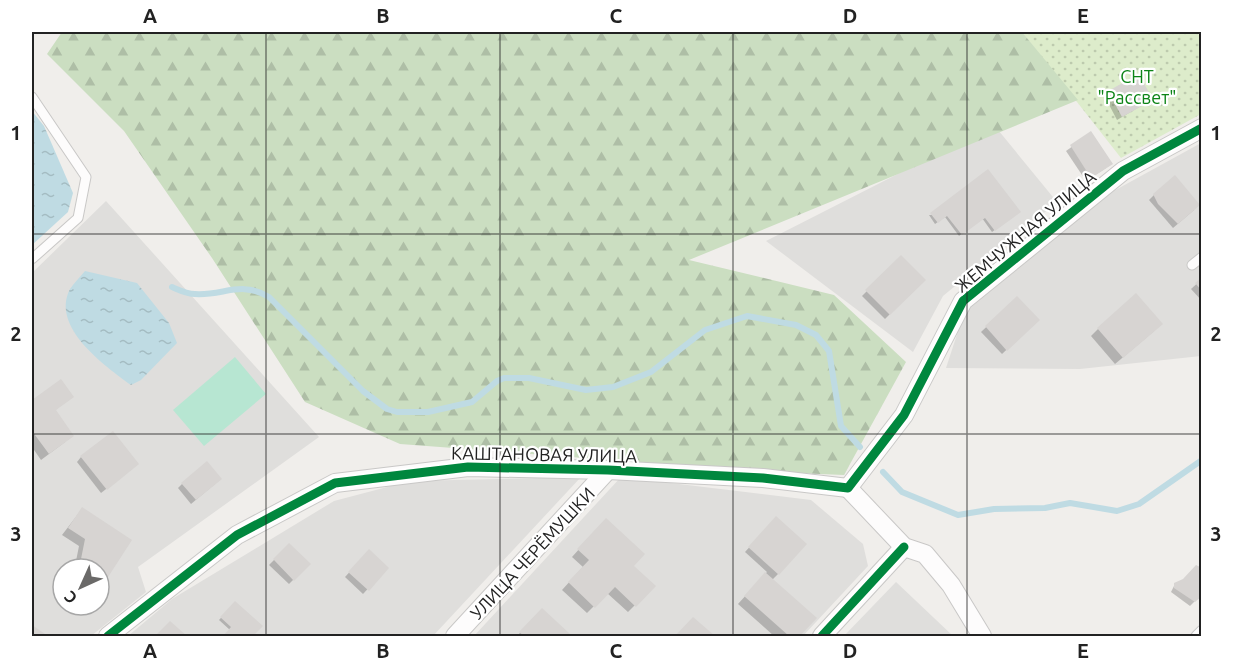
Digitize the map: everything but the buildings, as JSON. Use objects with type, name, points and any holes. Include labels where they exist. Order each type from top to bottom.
[{"type":"street","name":"ЖЕМЧУЖНАЯ УЛИЦА","points":[[848,488],[904,415],[963,301],[1123,171],[1202,128]]},
{"type":"street","name":"КАШТАНОВАЯ УЛИЦА","points":[[108,636],[237,535],[335,483],[468,467],[608,470],[763,478],[848,488]]},
{"type":"street","name":"УЛИЦА ЧЕРЁМУШКИ","points":[[455,636],[608,470]]},
{"type":"street","points":[[848,488],[904,548],[925,554],[951,585],[982,636]]},
{"type":"street","points":[[822,636],[904,548]]},
{"type":"lane","points":[[32,97],[86,177],[78,218],[32,259]]},
{"type":"lane","points":[[1192,265],[1202,257]]},
{"type":"lane","points":[[1196,636],[1202,630]]},
{"type":"shaded area","points":[[994,125],[1057,202],[943,296],[913,352],[766,241]]},
{"type":"shaded area","points":[[1201,143],[1201,356],[1080,369],[946,368],[964,313],[1110,193]]},
{"type":"shaded area","points":[[106,201],[319,437],[138,567],[146,592],[91,636],[32,636],[32,273]]},
{"type":"shaded area","points":[[581,477],[433,636],[128,636],[172,599],[334,501],[410,481]]},
{"type":"shaded area","points":[[621,477],[811,500],[863,544],[868,566],[803,636],[474,636]]},
{"type":"shaded area","points":[[896,582],[953,636],[844,636]]},
{"type":"green space","points":[[62,32],[1022,32],[1078,100],[689,260],[834,295],[906,362],[844,475],[771,472],[400,444],[305,402],[212,258],[124,131],[47,54]]},
{"type":"green space","name":"СНТ \"Рассвет\"","points":[[1022,32],[1197,32],[1201,38],[1201,114],[1121,158]]},
{"type":"green space","points":[[235,357],[266,394],[204,446],[173,410]]},
{"type":"water","points":[[32,111],[44,126],[73,193],[68,212],[32,245]]},
{"type":"water","points":[[85,271],[137,283],[169,323],[177,343],[141,380],[131,385],[83,344],[67,317],[66,303],[70,289]]},
{"type":"waterway","points":[[172,287],[195,294],[240,289],[259,292],[269,297],[363,391],[387,409],[397,412],[428,412],[472,402],[504,378],[529,378],[586,390],[613,387],[651,372],[705,330],[747,316],[796,325],[816,335],[829,351],[841,426],[860,447]]},
{"type":"waterway","points":[[883,472],[902,492],[958,515],[994,509],[1045,508],[1070,503],[1117,511],[1139,504],[1202,460]]},
{"type":"cycle path","points":[[108,636],[237,535],[335,483],[468,467],[608,470],[763,478],[848,488],[904,415],[963,301],[1123,171],[1202,128]]},
{"type":"cycle path","points":[[822,636],[904,547]]}]
